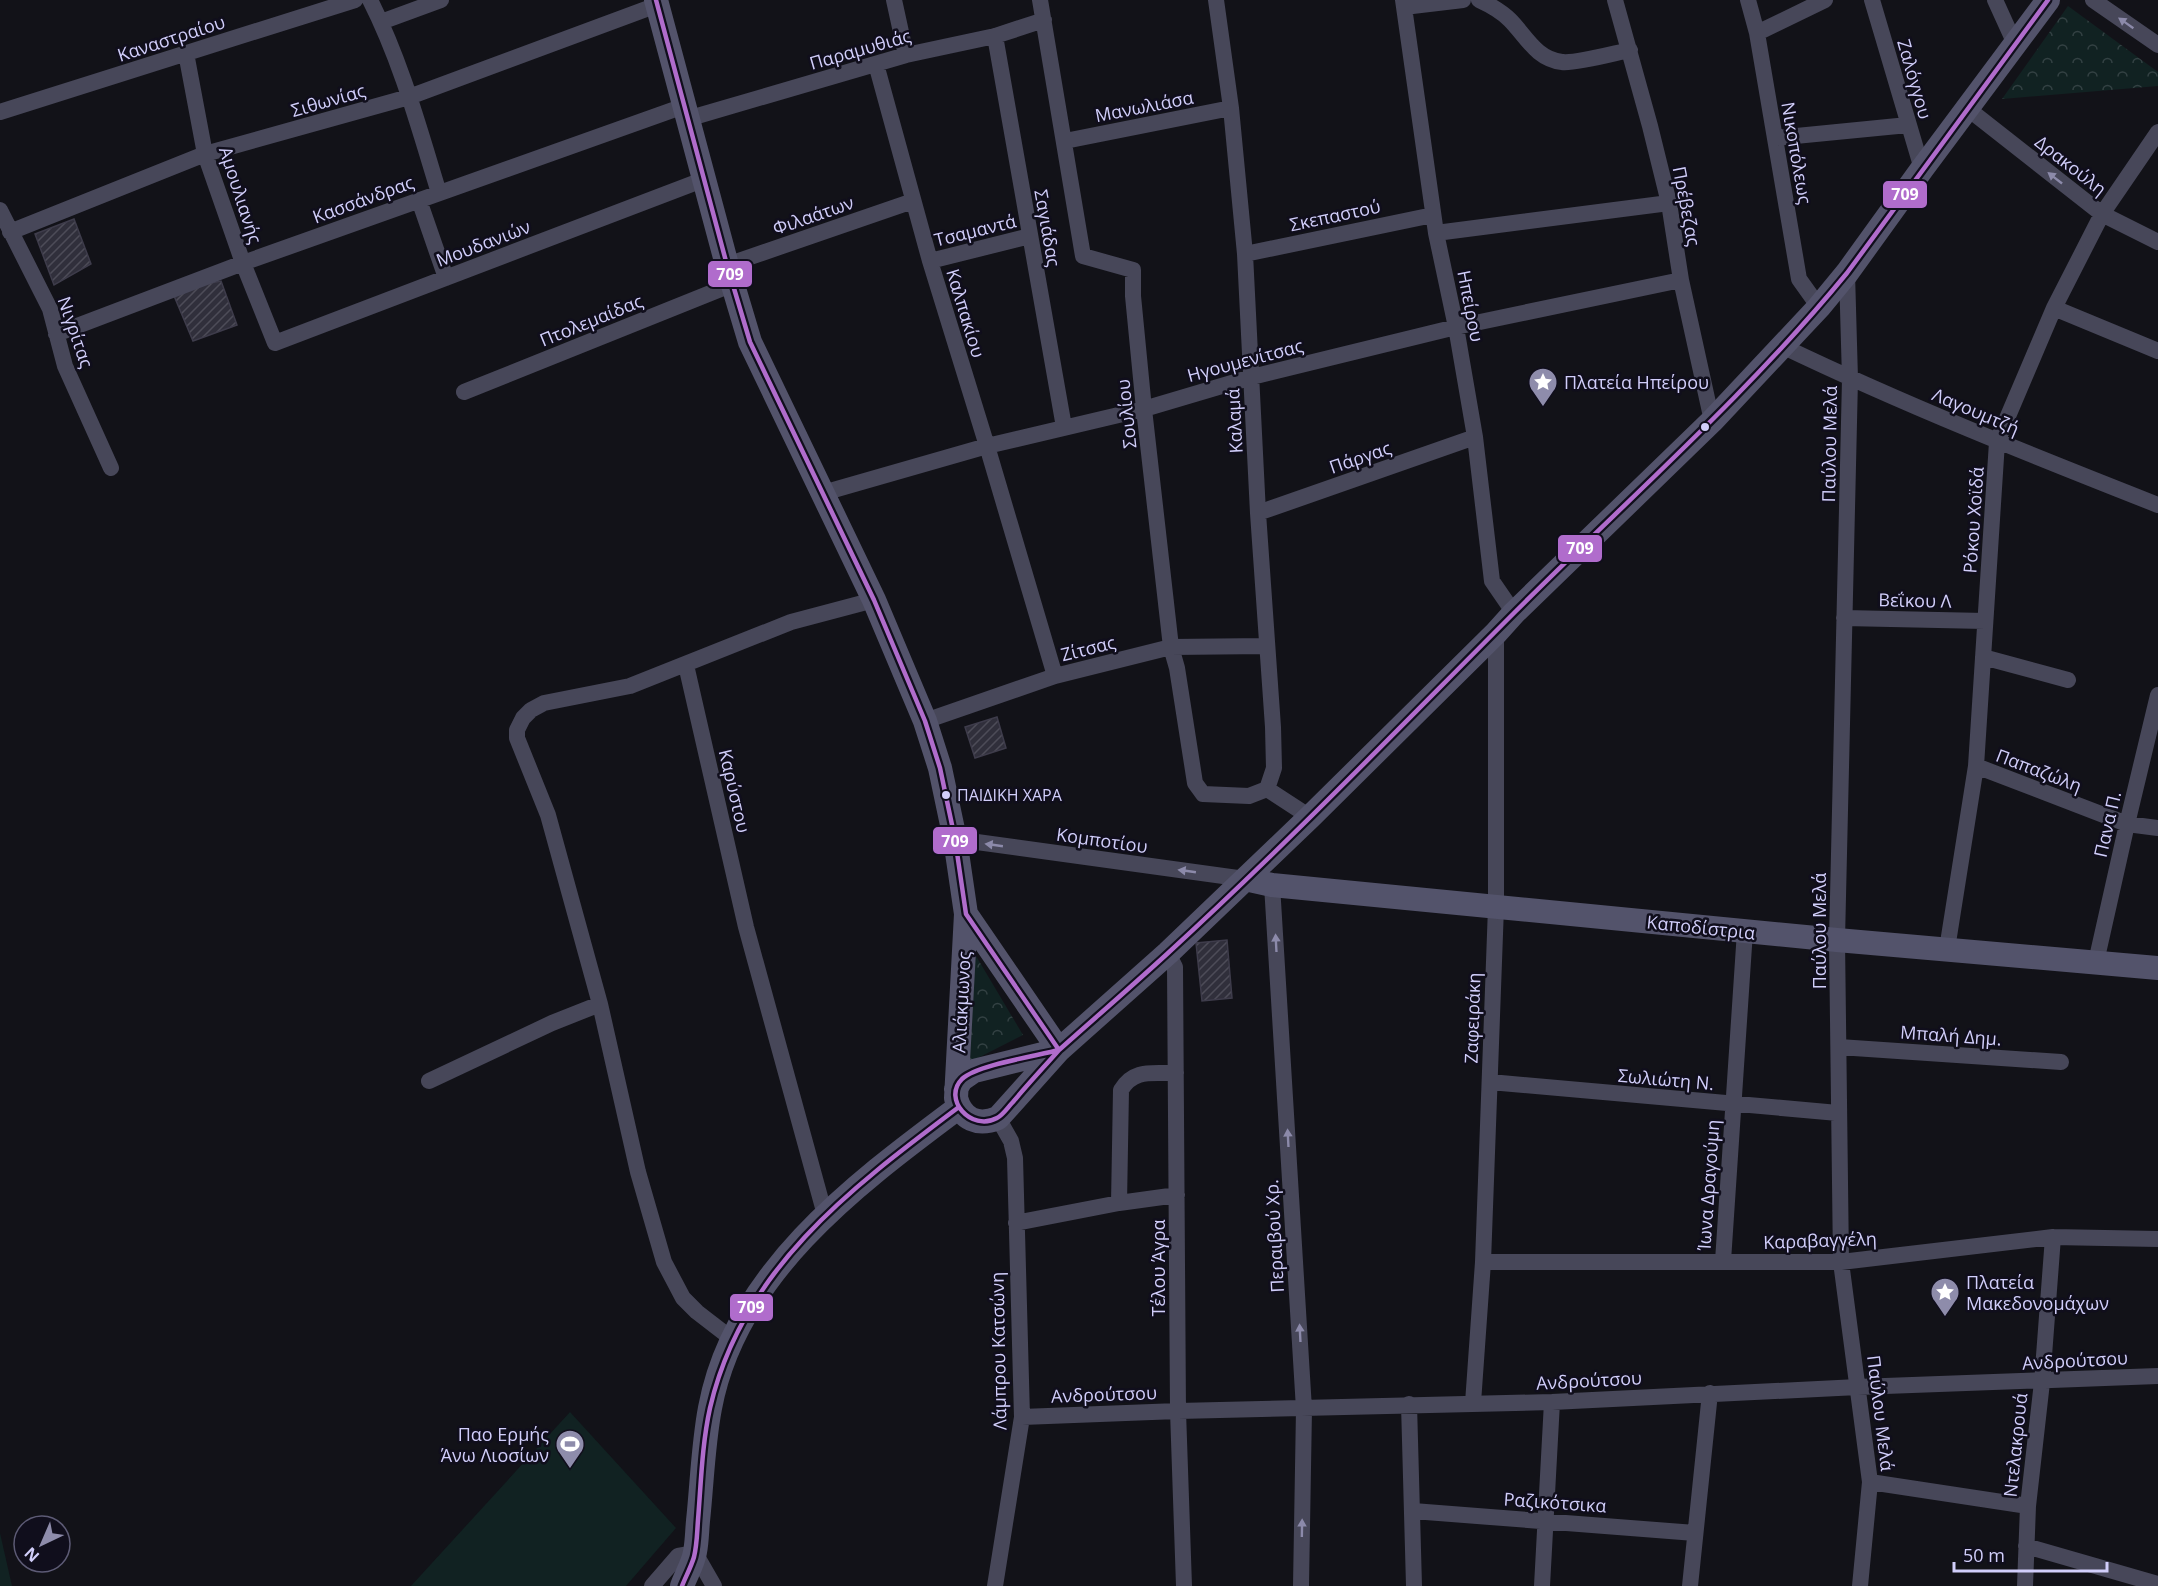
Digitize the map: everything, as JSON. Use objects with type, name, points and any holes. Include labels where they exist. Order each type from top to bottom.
[{"type":"street","name":"Καναστραίου","points":[[0,112],[355,0]]},
{"type":"street","points":[[370,0],[381,22],[409,97],[439,193]]},
{"type":"street","points":[[381,22],[441,0]]},
{"type":"street","points":[[894,0],[906,55]]},
{"type":"street","name":"Σουλίου","points":[[1040,0],[1083,256],[1133,270],[1144,409],[1171,647],[1177,668],[1195,783],[1203,794],[1249,796],[1267,789]]},
{"type":"street","name":"Καλαμά","points":[[1216,0],[1231,108],[1245,254],[1274,768],[1267,789]]},
{"type":"street","points":[[1404,3],[1463,0]]},
{"type":"street","points":[[1479,0],[1492,6],[1509,19],[1530,45],[1546,58],[1563,63],[1630,50]]},
{"type":"street","name":"Πρέβεζας","points":[[1616,0],[1669,203],[1681,280],[1712,421]]},
{"type":"street","name":"Νικοπόλεως","points":[[1748,0],[1756,33],[1799,279],[1819,307]]},
{"type":"street","points":[[1756,33],[1825,0]]},
{"type":"street","name":"Ζαλόγγου","points":[[1872,0],[1922,169]]},
{"type":"street","points":[[1995,0],[2014,44]]},
{"type":"street","points":[[957,1098],[970,1119],[987,1123],[998,1118],[1059,1050],[1168,952],[1310,817],[1514,613],[1712,421],[1819,307],[1847,273],[1966,108],[2048,0]]},
{"type":"street","points":[[2093,0],[2158,45]]},
{"type":"street","name":"Σιθωνίας","points":[[10,232],[205,154],[409,97],[657,2]]},
{"type":"street","name":"Αλιάκμωνος","points":[[657,2],[750,342],[874,600],[925,721],[940,768],[955,839],[966,914],[957,1098]]},
{"type":"street","name":"Ηπείρου","points":[[1404,3],[1436,233],[1456,327],[1475,437],[1492,581],[1514,613]]},
{"type":"street","name":"Παραμυθιάς","points":[[686,113],[906,55],[995,36],[1044,20]]},
{"type":"street","name":"Σαγιάδας","points":[[995,36],[1064,427]]},
{"type":"street","name":"Αμουλιανής","points":[[186,53],[205,154],[243,263],[276,343]]},
{"type":"street","name":"Καλπακίου","points":[[876,64],[930,261],[1055,676]]},
{"type":"street","name":"Μανωλιάσα","points":[[1065,141],[1231,108]]},
{"type":"street","name":"Δρακούλη","points":[[1966,108],[2102,214],[2158,242]]},
{"type":"street","name":"Κασσάνδρας","points":[[56,334],[243,263],[419,200],[686,113]]},
{"type":"street","points":[[1775,138],[1908,125]]},
{"type":"street","name":"Ρόκου Χοϊδά","points":[[1947,949],[1976,766],[1997,442],[2054,308],[2102,214],[2158,132]]},
{"type":"street","name":"Μουδανιών","points":[[276,343],[705,179]]},
{"type":"street","points":[[419,200],[446,278]]},
{"type":"street","name":"Φιλαάτων","points":[[730,275],[913,201]]},
{"type":"street","points":[[1436,233],[1669,203]]},
{"type":"street","name":"Νιγρίτας","points":[[0,210],[50,309],[65,366],[111,468]]},
{"type":"street","name":"Σκεπαστού","points":[[1245,254],[1433,214]]},
{"type":"street","name":"Τσαμαντά","points":[[930,261],[1030,236]]},
{"type":"street","name":"Παύλου Μελά","points":[[1847,273],[1850,379],[1837,940],[1838,1113],[1841,1262],[1870,1482],[1860,1586]]},
{"type":"street","name":"Πτολεμαίδας","points":[[464,392],[730,275]]},
{"type":"street","name":"Ηγουμενίτσας","points":[[823,493],[987,446],[1144,409],[1252,377],[1456,327],[1681,280]]},
{"type":"street","points":[[2054,308],[2158,351]]},
{"type":"street","name":"Λαγουμτζή","points":[[1782,346],[1850,379],[1997,442],[2158,505]]},
{"type":"street","name":"Πάργας","points":[[1258,513],[1475,437]]},
{"type":"street","points":[[732,1339],[683,1298],[664,1262],[638,1172],[600,1004],[548,815],[517,738],[517,730],[523,718],[531,710],[544,703],[630,686],[791,622],[874,600]]},
{"type":"street","name":"Βεΐκου Λ","points":[[1844,618],[1985,621]]},
{"type":"street","name":"Ζαφειράκη","points":[[1473,1403],[1483,1262],[1496,907],[1496,633]]},
{"type":"street","name":"Ζίτσας","points":[[925,721],[1055,676],[1171,647],[1267,646]]},
{"type":"street","points":[[1983,657],[2068,680]]},
{"type":"street","name":"Καρύστου","points":[[686,664],[746,927],[825,1215]]},
{"type":"street","name":"Πανα Π.","points":[[2097,962],[2158,695]]},
{"type":"street","name":"Παπαζώλη","points":[[1976,766],[2127,824],[2158,828]]},
{"type":"street","points":[[1267,789],[1310,817]]},
{"type":"street","name":"Κομποτίου","points":[[955,839],[1245,879]]},
{"type":"street","name":"Καποδίστρια","points":[[1245,879],[1272,885],[1496,907],[2158,968]]},
{"type":"street","name":"Περαιβού Χρ.","points":[[1272,885],[1304,1409],[1301,1586]]},
{"type":"street","name":"Αλιάκμωνος","points":[[966,914],[1059,1050]]},
{"type":"street","name":"Ίωνα Δραγούμη","points":[[1723,1261],[1745,931]]},
{"type":"street","name":"Τέλου Άγρα","points":[[1168,952],[1175,967],[1178,1411],[1184,1586]]},
{"type":"street","points":[[429,1081],[552,1023],[600,1004]]},
{"type":"street","name":"Μπαλή Δημ.","points":[[1839,1047],[2061,1062]]},
{"type":"street","points":[[682,1586],[695,1553],[704,1441],[710,1406],[720,1368],[732,1339],[754,1301],[788,1253],[825,1215],[911,1142],[957,1098],[967,1074],[1059,1050]]},
{"type":"street","points":[[1119,1203],[1121,1090],[1127,1080],[1134,1075],[1176,1072]]},
{"type":"street","name":"Σωλιώτη Ν.","points":[[1490,1082],[1838,1113]]},
{"type":"street","name":"Λάμπρου Κατσώνη","points":[[995,1586],[1022,1417],[1015,1158],[1011,1141],[998,1118]]},
{"type":"street","points":[[1016,1223],[1119,1203],[1177,1195]]},
{"type":"street","name":"Καραβαγγέλη","points":[[1483,1262],[1841,1262],[2053,1237],[2158,1239]]},
{"type":"street","name":"Ντελακρουά","points":[[2025,1586],[2028,1506],[2042,1382],[2053,1237]]},
{"type":"street","name":"Ανδρούτσου","points":[[1022,1417],[1409,1404],[1552,1402],[1858,1387],[2158,1376]]},
{"type":"street","points":[[1690,1586],[1710,1394]]},
{"type":"street","points":[[1542,1586],[1552,1402]]},
{"type":"street","points":[[1409,1404],[1414,1586]]},
{"type":"street","points":[[1870,1482],[2028,1506]]},
{"type":"street","name":"Ραζικότσικα","points":[[1413,1511],[1695,1533]]},
{"type":"street","points":[[2026,1546],[2158,1584]]},
{"type":"street","points":[[652,1586],[678,1556],[695,1553]]},
{"type":"street","points":[[695,1553],[714,1586]]},
{"type":"green space","points":[[2068,6],[2158,72],[2158,86],[2002,99]]},
{"type":"green space","points":[[976,956],[1023,1035],[968,1063],[967,1017]]},
{"type":"green space","name":"Παο Ερμής Άνω Λιοσίων","points":[[570,1412],[676,1528],[626,1586],[411,1586]]},
{"type":"green space","points":[[0,1533],[12,1586],[0,1586]]},
{"type":"building","points":[[74,219],[91,264],[54,285],[35,234]]},
{"type":"building","points":[[221,281],[237,325],[193,341],[172,291]]},
{"type":"building","points":[[997,717],[1006,748],[975,758],[965,727]]},
{"type":"building","points":[[1227,940],[1232,998],[1202,1001],[1196,943]]},
{"type":"transit line","name":"709","points":[[656,0],[750,342],[874,600],[925,721],[940,768],[955,839],[966,914],[1059,1050]]},
{"type":"transit line","name":"709","points":[[1059,1050],[1167,954],[1256,870],[1769,362],[1847,273],[2048,0]]},
{"type":"transit line","name":"709","points":[[1059,1050],[997,1118],[978,1121],[969,1117],[957,1104],[955,1096],[957,1087],[962,1079],[970,1074],[993,1065],[1059,1050]]},
{"type":"transit line","name":"709","points":[[682,1586],[696,1548],[703,1450],[710,1408],[725,1358],[747,1314],[774,1273],[841,1201],[959,1107]]},
{"type":"place","name":"Πλατεία Ηπείρου","points":[[1543,408]]},
{"type":"place","name":"ΠΑΙΔΙΚΗ ΧΑΡΑ","points":[[946,795]]},
{"type":"place","name":"Πλατεία Μακεδονομάχων","points":[[1945,1318]]},
{"type":"place","name":"Παο Ερμής Άνω Λιοσίων","points":[[570,1470]]}]
